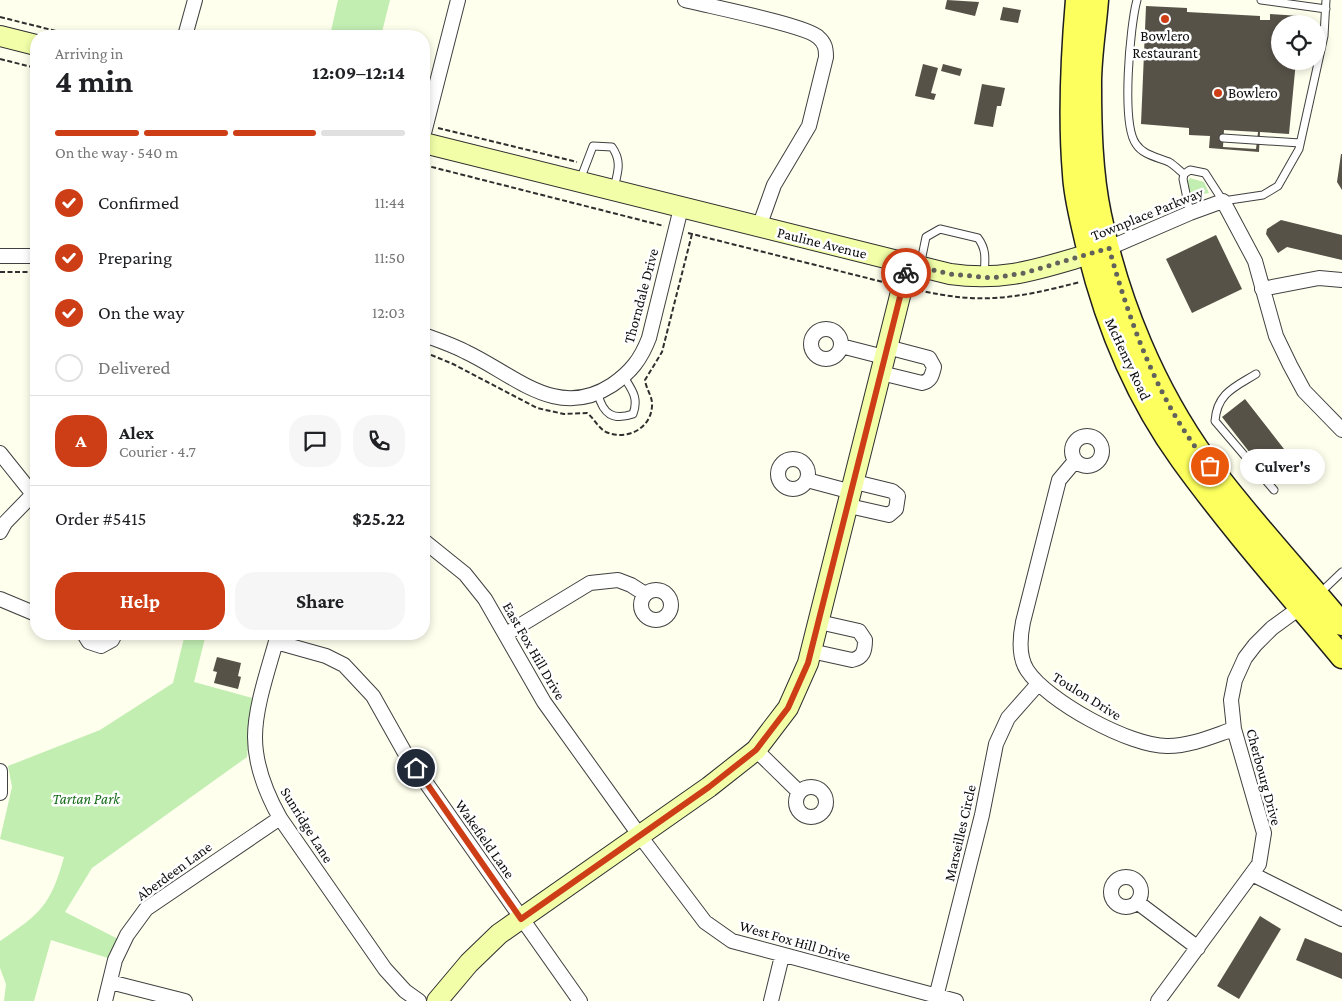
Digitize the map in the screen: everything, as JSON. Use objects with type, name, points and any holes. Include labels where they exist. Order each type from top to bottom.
[{"type":"main road","name":"McHenry Road","points":[[1077,0],[1070,97],[1074,175],[1099,251],[1160,385],[1181,423],[1207,462],[1309,601],[1342,657]]},
{"type":"main road","name":"McHenry Road","points":[[1097,0],[1090,80],[1091,125],[1100,215],[1099,251]]},
{"type":"main road","name":"McHenry Road","points":[[1309,601],[1342,624]]},
{"type":"street","points":[[187,30],[195,0]]},
{"type":"street","points":[[685,0],[795,27],[817,35],[826,46],[826,57],[810,126],[774,185],[759,228]]},
{"type":"street","points":[[430,110],[456,6]]},
{"type":"street","points":[[0,36],[30,44]]},
{"type":"street","name":"Pauline Avenue","points":[[430,136],[582,174],[613,191],[950,274],[984,278],[1024,273],[1099,251]]},
{"type":"street","name":"Townplace Parkway","points":[[1099,251],[1223,201],[1255,261],[1276,336],[1304,391],[1342,430]]},
{"type":"street","name":"Thorndale Drive","points":[[430,337],[466,352],[537,392],[566,398],[584,398],[598,394],[624,377],[642,356],[649,338],[681,208]]},
{"type":"street","points":[[0,256],[30,256]]},
{"type":"street","points":[[437,1001],[469,963],[499,934],[709,787],[756,750],[788,708],[811,651],[852,493],[902,286],[914,265]]},
{"type":"street","points":[[1262,289],[1320,278],[1342,280]]},
{"type":"street","points":[[841,346],[884,359]]},
{"type":"street","points":[[0,453],[30,487]]},
{"type":"street","name":"Toulon Drive","points":[[1075,461],[1059,480],[1023,622],[1020,638],[1021,654],[1026,669],[1038,684],[1052,696],[1117,733],[1152,744],[1167,747],[1191,743],[1234,729]]},
{"type":"street","points":[[807,480],[852,493]]},
{"type":"street","points":[[0,532],[5,523],[30,496]]},
{"type":"street","name":"East Fox Hill Drive","points":[[430,546],[465,574],[485,599],[506,634],[527,676],[544,702],[640,836]]},
{"type":"street","points":[[506,634],[590,583],[618,580],[631,585],[645,594]]},
{"type":"street","points":[[0,599],[30,612]]},
{"type":"street","name":"Cherbourg Drive","points":[[1158,1001],[1258,864],[1264,833],[1234,729],[1231,700],[1236,680],[1245,658],[1272,628],[1309,601]]},
{"type":"street","points":[[811,651],[852,660],[858,659],[863,654],[865,640],[860,631],[819,622]]},
{"type":"street","points":[[88,640],[101,646],[112,640]]},
{"type":"street","name":"Sunridge Lane","points":[[277,640],[255,736],[259,766],[267,794],[280,818],[385,969],[405,991],[419,1001]]},
{"type":"street","name":"Wakefield Lane","points":[[282,640],[326,656],[344,665],[373,696],[405,753],[580,1001]]},
{"type":"street","name":"Marseilles Circle","points":[[936,998],[982,815],[996,744],[1008,718],[1038,684]]},
{"type":"street","points":[[756,750],[799,792]]},
{"type":"street","points":[[0,770],[0,793]]},
{"type":"street","name":"Aberdeen Lane","points":[[105,1001],[115,960],[127,935],[146,909],[280,818]]},
{"type":"street","name":"West Fox Hill Drive","points":[[640,836],[706,922],[732,941],[936,998],[956,1001]]},
{"type":"street","points":[[1252,874],[1342,918]]},
{"type":"street","points":[[1137,902],[1198,948]]},
{"type":"street","points":[[771,1001],[782,956]]},
{"type":"street","points":[[110,982],[185,1001]]},
{"type":"lane","points":[[1137,0],[1129,77],[1130,131],[1136,144],[1150,156],[1170,163],[1184,174],[1190,213]]},
{"type":"lane","points":[[1261,0],[1326,9]]},
{"type":"lane","points":[[1184,174],[1190,170],[1205,173],[1223,201],[1264,195],[1278,186],[1300,143],[1324,36],[1326,0]]},
{"type":"lane","points":[[1223,138],[1300,143]]},
{"type":"lane","points":[[582,174],[593,146],[612,147],[617,154],[620,165],[613,191]]},
{"type":"lane","points":[[914,265],[926,237],[940,229],[978,238],[984,246],[986,254],[984,278]]},
{"type":"lane","points":[[1256,374],[1226,393],[1216,407],[1215,421],[1274,490]]},
{"type":"lane","points":[[598,394],[601,404],[608,414],[621,418],[633,414],[637,405],[635,396],[624,377]]},
{"type":"lane","points":[[1309,601],[1342,572]]},
{"type":"path","points":[[0,17],[52,30]]},
{"type":"path","points":[[0,59],[30,66]]},
{"type":"path","points":[[430,136],[582,174]]},
{"type":"path","points":[[430,167],[951,298],[994,300],[1023,296],[1080,282]]},
{"type":"path","points":[[0,272],[30,272]]},
{"type":"path","points":[[430,355],[482,379]]},
{"type":"green space","points":[[338,0],[390,0],[382,30],[331,30]]},
{"type":"green space","points":[[1190,178],[1204,182],[1209,193],[1190,197],[1188,181]]},
{"type":"green space","name":"Tartan Park","points":[[184,640],[204,640],[194,682],[256,699],[250,722],[247,757],[92,868],[65,912],[120,940],[111,959],[51,940],[34,1001],[4,1001],[6,984],[0,968],[0,941],[25,923],[49,898],[64,857],[0,839],[12,787],[8,766],[100,730],[173,683]]},
{"type":"building","points":[[947,0],[979,2],[975,16],[945,9]]},
{"type":"building","name":"Bowlero","points":[[1146,6],[1187,8],[1187,12],[1260,16],[1260,20],[1270,20],[1270,14],[1285,15],[1271,15],[1271,70],[1295,70],[1289,134],[1260,132],[1259,152],[1209,148],[1210,136],[1189,135],[1189,128],[1141,124]],"holes":[[[1224,130],[1258,132],[1256,149],[1223,147]]]},
{"type":"building","points":[[1003,7],[1021,10],[1018,23],[1000,20]]},
{"type":"building","points":[[923,64],[938,68],[931,93],[936,94],[934,100],[915,96]]},
{"type":"building","points":[[943,64],[962,69],[960,76],[941,71]]},
{"type":"building","points":[[982,84],[1005,88],[1001,106],[997,106],[993,127],[974,124]]},
{"type":"building","points":[[1342,154],[1342,190],[1337,182]]},
{"type":"building","points":[[1281,220],[1342,235],[1342,260],[1287,247],[1278,253],[1266,234],[1267,229]]},
{"type":"building","points":[[1216,235],[1242,289],[1192,313],[1166,259]]},
{"type":"building","points":[[1245,399],[1284,449],[1261,467],[1222,417]]},
{"type":"building","points":[[217,657],[241,663],[238,676],[241,677],[238,689],[214,683],[217,672],[213,671]]},
{"type":"building","points":[[1260,916],[1281,929],[1239,999],[1217,986]]},
{"type":"building","points":[[1305,938],[1342,953],[1342,979],[1296,960]]},
{"type":"way so far","points":[[906,273],[908,264],[950,274],[992,278],[1024,273],[1109,248],[1124,304],[1160,385],[1181,423],[1210,466]]},
{"type":"place","name":"Bowlero Restaurant","points":[[1165,19]]},
{"type":"place","name":"Bowlero","points":[[1218,93]]},
{"type":"place","name":"Culver's","points":[[1210,466]]},
{"type":"route","points":[[416,768],[521,919],[709,787],[756,750],[788,708],[808,663],[906,273]]}]
